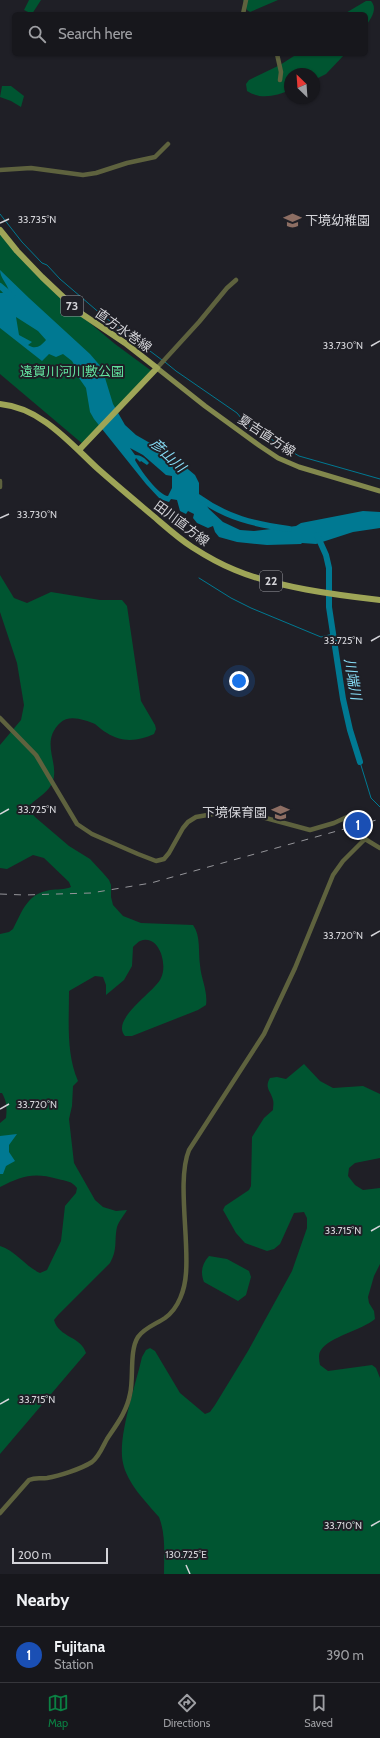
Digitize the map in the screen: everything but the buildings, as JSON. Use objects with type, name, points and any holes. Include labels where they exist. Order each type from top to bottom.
[{"type":"main road","name":"直方水巻線","points":[[0,230],[17,251],[42,277],[79,312],[125,343],[156,369],[80,449]]},
{"type":"main road","name":"夏吉直方線","points":[[156,369],[278,458],[299,467],[380,491]]},
{"type":"main road","name":"田川直方線","points":[[0,404],[20,408],[37,416],[51,426],[80,449],[123,492],[190,546],[215,561],[236,571],[262,579],[298,587],[380,600]]},
{"type":"street","points":[[243,12],[246,0]]},
{"type":"street","points":[[277,56],[281,72],[280,80]]},
{"type":"street","points":[[0,170],[31,168],[83,175],[90,174],[120,164],[155,157],[168,144]]},
{"type":"street","points":[[156,369],[227,288],[236,280]]},
{"type":"street","points":[[0,481],[0,487]]},
{"type":"street","points":[[0,718],[36,755],[73,820],[77,824],[92,834],[153,860],[164,859],[183,828],[191,819],[236,810],[310,830],[334,824],[347,817],[365,839],[380,848]]},
{"type":"street","points":[[0,1513],[29,1480],[34,1478],[44,1479],[54,1477],[93,1461],[127,1408],[131,1392],[134,1347],[138,1337],[148,1328],[167,1317],[175,1307],[184,1288],[187,1240],[185,1195],[186,1158],[196,1137],[264,1034],[295,968],[333,875],[343,861],[365,839]]},
{"type":"green space","points":[[29,0],[41,0],[33,12],[24,10]]},
{"type":"green space","points":[[243,0],[278,0],[250,12],[247,10]]},
{"type":"green space","points":[[366,1],[371,1],[374,7],[373,14],[368,23],[368,12],[347,12]]},
{"type":"green space","points":[[294,56],[343,56],[326,74],[320,77],[320,68],[284,68],[284,92],[274,95],[263,96],[252,94],[247,91],[246,84],[249,80],[280,65]]},
{"type":"green space","points":[[2,86],[11,86],[24,96],[21,107],[0,97]]},
{"type":"green space","name":"遠賀川河川敷公園","points":[[0,233],[60,298],[115,344],[153,372],[84,445],[0,374]]},
{"type":"green space","points":[[0,575],[14,598],[27,603],[51,592],[100,600],[122,600],[127,606],[141,701],[155,725],[156,729],[154,734],[142,738],[125,740],[113,736],[95,724],[87,721],[72,718],[64,720],[54,730],[51,737],[51,752],[54,767],[53,781],[46,791],[30,805],[31,812],[69,846],[90,859],[103,873],[111,885],[113,905],[123,916],[141,923],[193,925],[196,929],[198,939],[199,960],[205,990],[206,1005],[198,1010],[132,1036],[125,1036],[122,1029],[123,1022],[135,1006],[157,984],[163,972],[162,958],[157,946],[147,940],[140,941],[133,947],[132,966],[124,980],[106,995],[106,985],[103,977],[95,976],[69,991],[70,1048],[74,1070],[78,1081],[73,1086],[72,1106],[69,1119],[74,1163],[95,1200],[103,1207],[116,1211],[127,1210],[117,1227],[115,1249],[110,1263],[54,1320],[60,1330],[80,1343],[86,1353],[0,1454],[0,1246],[11,1251],[30,1267],[40,1273],[47,1270],[61,1241],[65,1206],[76,1193],[77,1188],[73,1184],[66,1181],[41,1176],[28,1176],[0,1187],[0,1123],[6,1118],[6,1105],[2,1093],[0,1093],[0,934],[9,932],[13,929],[23,909],[36,895],[50,890],[71,887],[69,882],[44,858],[33,855],[7,869],[0,868],[0,745],[21,720],[24,705],[17,663],[0,612]]},
{"type":"green space","points":[[304,1064],[320,1081],[333,1088],[363,1086],[380,1094],[380,1158],[355,1163],[349,1168],[348,1176],[355,1185],[363,1190],[380,1188],[380,1264],[374,1276],[368,1297],[369,1303],[374,1311],[375,1319],[325,1345],[319,1353],[319,1357],[320,1365],[328,1371],[372,1365],[376,1368],[380,1378],[380,1574],[164,1574],[164,1538],[159,1517],[128,1478],[123,1463],[122,1452],[125,1426],[142,1357],[146,1350],[150,1348],[155,1351],[180,1393],[205,1414],[210,1412],[215,1405],[248,1351],[292,1271],[307,1228],[307,1218],[304,1212],[294,1213],[280,1244],[274,1249],[267,1251],[245,1243],[236,1233],[223,1210],[225,1206],[249,1190],[251,1186],[252,1137],[264,1118],[273,1110],[273,1101],[268,1087],[268,1081],[270,1078],[277,1077],[286,1079]]},
{"type":"green space","points":[[209,1256],[227,1259],[249,1271],[251,1277],[246,1295],[238,1301],[204,1282],[202,1268]]},
{"type":"water","points":[[0,270],[90,354],[102,368],[113,404],[125,425],[136,435],[171,455],[195,475],[199,483],[199,495],[209,509],[223,522],[240,530],[254,531],[296,526],[301,523],[363,511],[380,512],[380,528],[353,532],[316,544],[302,543],[267,545],[237,542],[219,537],[213,526],[208,528],[197,523],[193,518],[194,514],[188,511],[186,514],[180,511],[177,500],[171,499],[169,502],[160,499],[146,484],[94,419],[90,412],[86,388],[74,371],[75,366],[72,361],[63,354],[56,357],[49,354],[42,361],[0,328],[0,293],[3,293],[1,290],[9,291]],"holes":[[[16,317],[38,331],[46,340],[38,347],[28,345],[32,342],[19,335]],[[130,448],[143,455],[166,475],[172,476],[172,488],[168,496],[164,495],[155,487],[135,460],[136,458],[140,462],[141,461],[147,465],[149,463],[143,457],[135,455]]]},
{"type":"water","points":[[17,1134],[9,1145],[9,1152],[15,1161],[6,1166],[3,1174],[0,1174],[0,1136]]},
{"type":"waterway","points":[[0,214],[22,242],[42,263],[47,265],[60,279],[102,315],[162,360]]},
{"type":"waterway","name":"彦山川","points":[[0,286],[12,296]]},
{"type":"waterway","points":[[165,362],[237,413],[246,424],[299,456],[380,479]]},
{"type":"waterway","name":"彦山川","points":[[198,497],[220,510],[241,519],[289,529]]},
{"type":"waterway","name":"川端川","points":[[317,535],[326,555],[329,568],[329,607],[343,699],[350,730],[360,762]]},
{"type":"waterway","points":[[199,578],[231,598],[251,608],[321,637],[333,634]]},
{"type":"waterway","points":[[360,762],[371,798],[380,807]]},
{"type":"railway","points":[[0,894],[24,895],[91,893],[151,883],[380,819]]},
{"type":"place","name":"下境幼稚園","points":[[292,220]]},
{"type":"place","name":"下境保育園","points":[[280,812]]},
{"type":"place","name":"Fujitana","points":[[358,825]]}]
